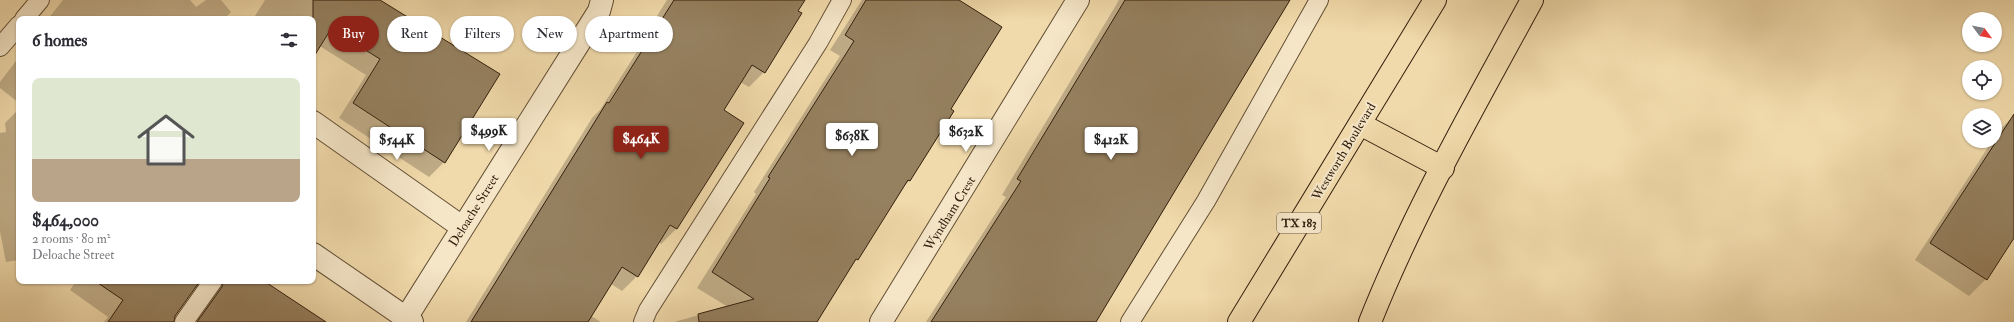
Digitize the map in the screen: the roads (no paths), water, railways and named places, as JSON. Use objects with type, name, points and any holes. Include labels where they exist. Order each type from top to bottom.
[{"type":"main road","name":"Westworth Boulevard","points":[[1239,322],[1435,0]]},
{"type":"main road","points":[[1370,322],[1401,252],[1443,168],[1532,0]]},
{"type":"main road","points":[[1360,124],[1443,168]]},
{"type":"street","name":"Deloache Street","points":[[409,320],[462,227],[599,10],[602,0]]},
{"type":"street","name":"Wyndham Crest","points":[[881,322],[1078,0]]},
{"type":"street","points":[[316,124],[462,227]]},
{"type":"street","points":[[316,256],[409,320]]},
{"type":"lane","points":[[27,16],[40,0]]},
{"type":"lane","points":[[643,322],[648,310],[818,43],[842,0]]},
{"type":"lane","points":[[1130,322],[1206,200],[1319,0]]},
{"type":"lane","points":[[0,47],[16,28]]},
{"type":"lane","points":[[184,322],[211,284]]}]
